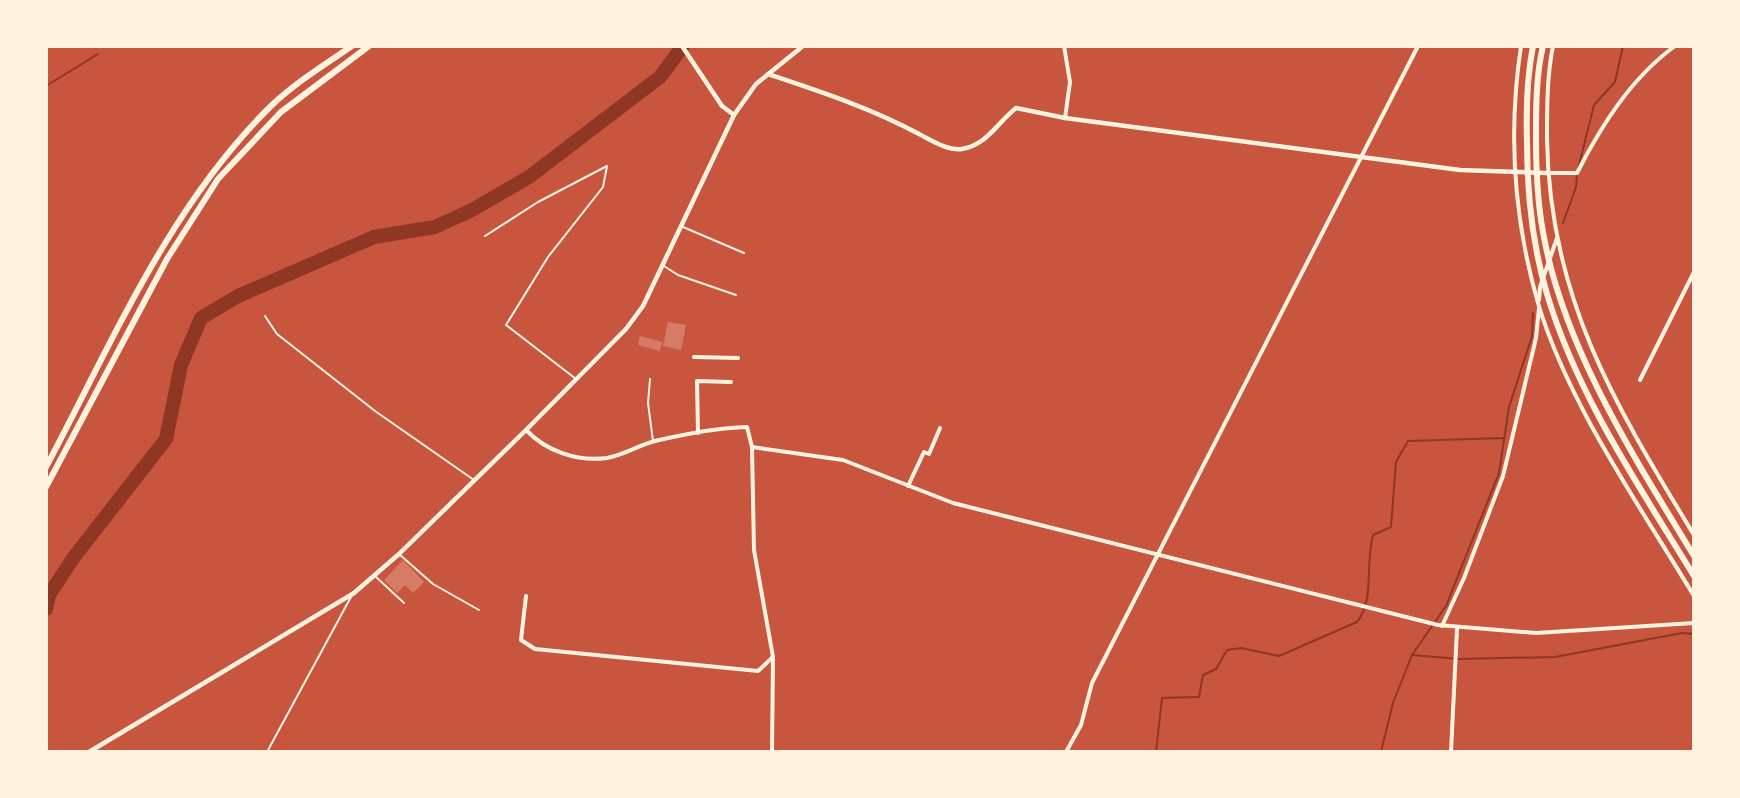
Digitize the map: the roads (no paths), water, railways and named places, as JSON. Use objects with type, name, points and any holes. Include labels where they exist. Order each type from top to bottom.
[{"type":"main road","points":[[46,467],[161,251],[209,177],[246,132],[273,104],[352,46]]},
{"type":"main road","points":[[46,487],[172,250],[218,179],[280,112],[369,46]]},
{"type":"main road","points":[[1533,46],[1526,112],[1527,185],[1534,236],[1547,295],[1569,351],[1597,410],[1622,457],[1694,576]]},
{"type":"main road","points":[[1543,46],[1536,111],[1536,184],[1543,234],[1557,288],[1606,405],[1630,452],[1694,556]]},
{"type":"main road","points":[[273,104],[280,112]]},
{"type":"main road","points":[[246,132],[253,139]]},
{"type":"street","points":[[89,752],[354,593],[399,554],[526,430],[626,329],[643,306],[683,227],[734,115],[756,84],[803,46]]},
{"type":"street","points":[[1064,46],[1070,82],[1065,118]]},
{"type":"street","points":[[1066,752],[1081,725],[1092,683],[1418,46]]},
{"type":"street","points":[[1521,46],[1515,112],[1515,174],[1522,239],[1539,305],[1587,416],[1694,596]]},
{"type":"street","points":[[1554,46],[1547,110],[1547,173],[1568,290],[1616,404],[1694,535]]},
{"type":"street","points":[[768,74],[855,104],[934,141],[959,149],[982,143],[999,121],[1016,108],[1065,118],[1460,170],[1515,174],[1577,173],[1601,126],[1651,67],[1675,46]]},
{"type":"street","points":[[684,49],[722,106],[734,115]]},
{"type":"street","points":[[1440,626],[1464,578],[1503,476],[1536,338],[1540,287],[1557,238]]},
{"type":"street","points":[[1640,380],[1694,272]]},
{"type":"street","points":[[694,357],[738,358]]},
{"type":"street","points":[[698,433],[697,381],[731,382]]},
{"type":"street","points":[[526,430],[538,442],[553,451],[606,458],[653,441],[719,428],[747,428],[752,447],[754,550],[773,657],[772,752]]},
{"type":"street","points":[[908,486],[924,452],[929,454],[940,428]]},
{"type":"street","points":[[752,447],[843,460],[953,503],[1440,626],[1536,633],[1694,623]]},
{"type":"street","points":[[526,596],[521,640],[535,649],[759,671],[773,657]]},
{"type":"street","points":[[1450,752],[1457,628]]},
{"type":"lane","points":[[485,236],[538,202],[607,166],[603,187],[548,257],[506,325],[576,379]]},
{"type":"lane","points":[[683,227],[744,253]]},
{"type":"lane","points":[[663,266],[678,275],[736,295]]},
{"type":"lane","points":[[265,316],[277,334],[375,411],[428,445],[475,480]]},
{"type":"lane","points":[[650,379],[648,403],[653,441]]},
{"type":"lane","points":[[399,554],[433,585],[479,610]]},
{"type":"lane","points":[[374,576],[404,603]]},
{"type":"lane","points":[[267,752],[354,593]]},
{"type":"waterway","points":[[46,609],[49,595],[74,557],[166,439],[181,365],[201,318],[238,296],[374,237],[435,227],[472,210],[529,177],[660,77],[683,46]]},
{"type":"waterway","points":[[1578,169],[1594,105],[1615,82],[1623,46]]},
{"type":"waterway","points":[[46,86],[98,54]]},
{"type":"waterway","points":[[1563,223],[1576,187],[1577,174]]},
{"type":"waterway","points":[[1381,752],[1393,703],[1412,655],[1446,606],[1499,473],[1509,407],[1532,336],[1533,313]]},
{"type":"waterway","points":[[1156,752],[1162,698],[1199,697],[1203,675],[1216,669],[1227,650],[1241,648],[1279,656],[1357,622],[1366,603],[1373,535],[1391,527],[1396,462],[1408,441],[1504,438]]},
{"type":"waterway","points":[[1412,655],[1459,659],[1555,657],[1682,633],[1694,634]]}]
